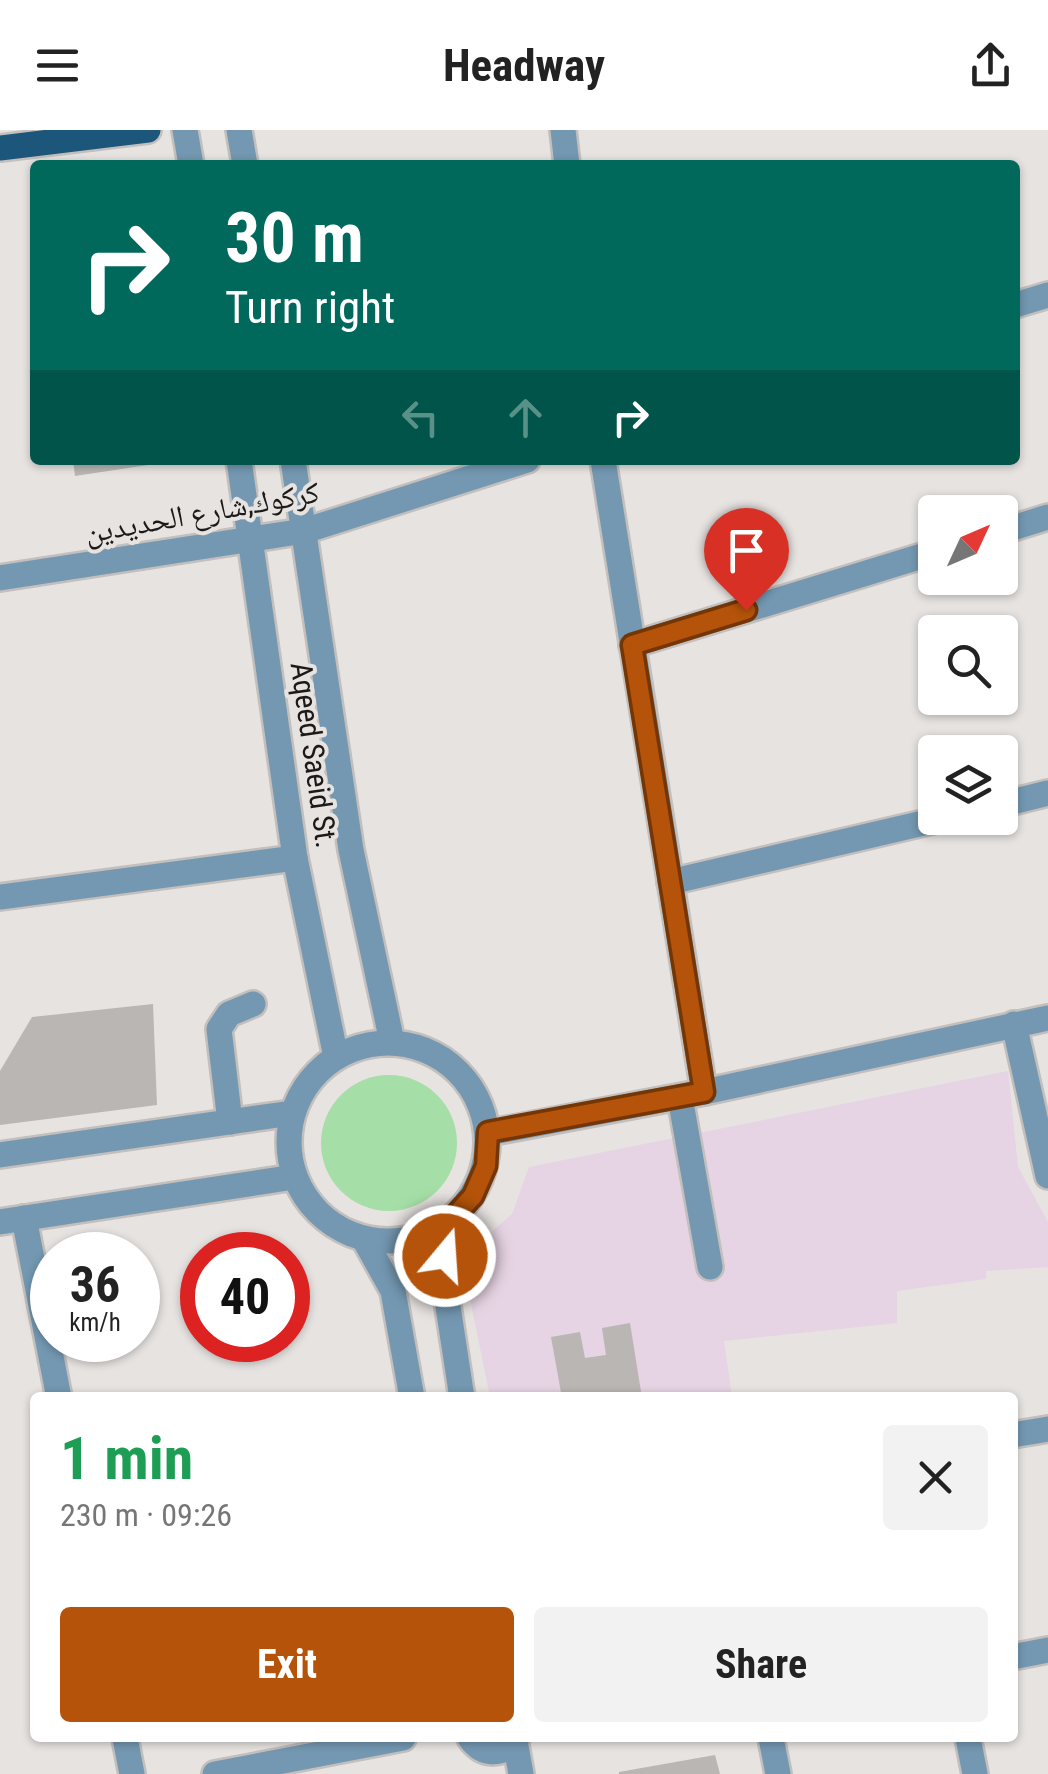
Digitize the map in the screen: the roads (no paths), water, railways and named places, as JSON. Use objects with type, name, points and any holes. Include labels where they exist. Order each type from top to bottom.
[{"type":"main road","points":[[0,148],[148,130]]},
{"type":"street","points":[[185,130],[190,160]]},
{"type":"street","points":[[239,130],[243,160]]},
{"type":"street","points":[[564,130],[567,160]]},
{"type":"street","points":[[1020,304],[1048,295]]},
{"type":"street","name":"Aqeed Saeid St.","points":[[240,465],[295,858],[336,1057]]},
{"type":"street","name":"Aqeed Saeid St.","points":[[293,465],[351,850],[392,1042]]},
{"type":"street","name":"كركوك,شارع الحديدين","points":[[0,578],[304,532],[512,465]]},
{"type":"street","points":[[603,465],[670,882],[710,1268]]},
{"type":"street","points":[[1018,526],[1048,517]]},
{"type":"street","points":[[632,645],[918,557]]},
{"type":"street","points":[[1018,800],[1048,793]]},
{"type":"street","points":[[670,882],[918,824]]},
{"type":"street","points":[[0,897],[295,858]]},
{"type":"street","points":[[230,1122],[218,1030],[228,1014],[253,1004]]},
{"type":"street","points":[[488,1132],[692,1094],[1048,1018]]},
{"type":"street","points":[[1014,1024],[1048,1176]]},
{"type":"street","points":[[392,1042],[420,1048],[446,1060],[466,1080],[481,1104],[488,1132],[486,1166],[473,1196],[450,1221],[421,1237],[393,1242],[364,1239],[322,1217],[294,1176],[288,1145],[292,1113],[302,1091],[336,1057],[363,1046],[392,1042]]},
{"type":"street","points":[[0,1155],[292,1113]]},
{"type":"street","points":[[57,1392],[12,1220],[294,1176]]},
{"type":"street","points":[[450,1221],[445,1287],[461,1392]]},
{"type":"street","points":[[364,1239],[393,1291],[411,1392]]},
{"type":"street","points":[[1018,1434],[1048,1429]]},
{"type":"street","points":[[1018,1656],[1048,1650]]},
{"type":"street","points":[[126,1742],[132,1774]]},
{"type":"street","points":[[215,1774],[382,1742]]},
{"type":"street","points":[[471,1742],[477,1774]]},
{"type":"street","points":[[475,1742],[494,1753],[511,1742]]},
{"type":"street","points":[[516,1742],[521,1774]]},
{"type":"street","points":[[772,1742],[778,1774]]},
{"type":"street","points":[[969,1742],[976,1774]]}]
